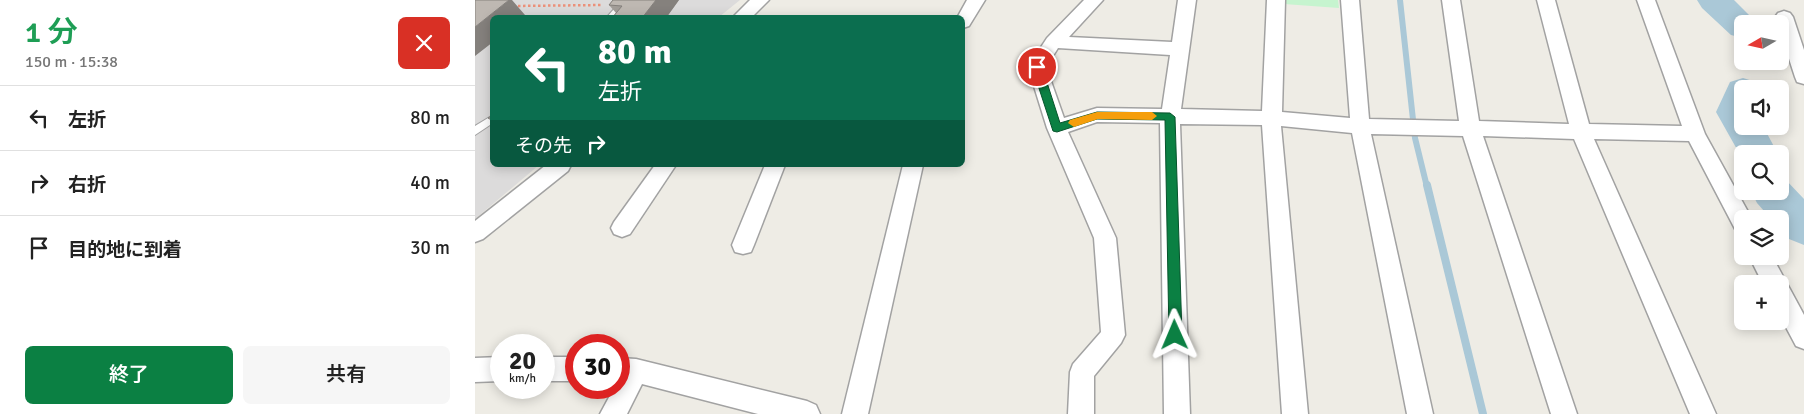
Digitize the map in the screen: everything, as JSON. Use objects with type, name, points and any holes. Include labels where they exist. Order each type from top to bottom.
[{"type":"street","points":[[742,15],[760,0]]},
{"type":"street","points":[[965,19],[976,0]]},
{"type":"street","points":[[1081,414],[1082,372],[1113,335],[1105,238],[1057,128],[1037,67],[1053,42],[1094,0]]},
{"type":"street","points":[[1177,414],[1170,117],[1187,0]]},
{"type":"street","points":[[1276,0],[1271,138],[1295,414]]},
{"type":"street","points":[[1350,0],[1361,126],[1420,414]]},
{"type":"street","points":[[1451,0],[1470,128],[1564,414]]},
{"type":"street","points":[[1547,0],[1581,131],[1703,414]]},
{"type":"street","points":[[1646,0],[1695,134],[1736,210]]},
{"type":"street","points":[[1789,30],[1804,77]]},
{"type":"street","points":[[1053,42],[1180,49]]},
{"type":"street","points":[[1057,128],[1097,115],[1272,118],[1361,126],[1695,134]]},
{"type":"street","points":[[476,230],[558,167]]},
{"type":"street","points":[[622,228],[665,167]]},
{"type":"street","points":[[743,245],[774,167]]},
{"type":"street","points":[[855,414],[913,167]]},
{"type":"street","points":[[1789,310],[1804,338]]},
{"type":"street","points":[[475,370],[490,369]]},
{"type":"street","points":[[630,372],[798,413]]},
{"type":"street","points":[[613,414],[618,399]]},
{"type":"lane","points":[[613,15],[623,3]]},
{"type":"lane","points":[[475,131],[490,120]]},
{"type":"path","points":[[504,6],[623,3]]},
{"type":"shaded area","points":[[475,0],[740,0],[721,15],[490,15],[490,167],[537,167],[475,219]]},
{"type":"green space","points":[[1284,0],[1338,0],[1339,8],[1284,4]]},
{"type":"building","points":[[475,0],[509,0],[490,15],[475,27]]},
{"type":"building","points":[[613,0],[656,0],[644,15],[614,15],[622,6],[609,5]]},
{"type":"waterway","points":[[1400,0],[1415,138],[1427,187]]},
{"type":"waterway","points":[[1714,0],[1734,19]]},
{"type":"waterway","points":[[1748,135],[1754,145]]},
{"type":"waterway","points":[[1427,185],[1483,414]]},
{"type":"waterway","points":[[1779,200],[1804,227]]},
{"type":"slow traffic","points":[[1074,123],[1097,115],[1152,116]]},
{"type":"route","points":[[1037,67],[1057,128],[1097,115],[1170,117],[1175,335]]}]
